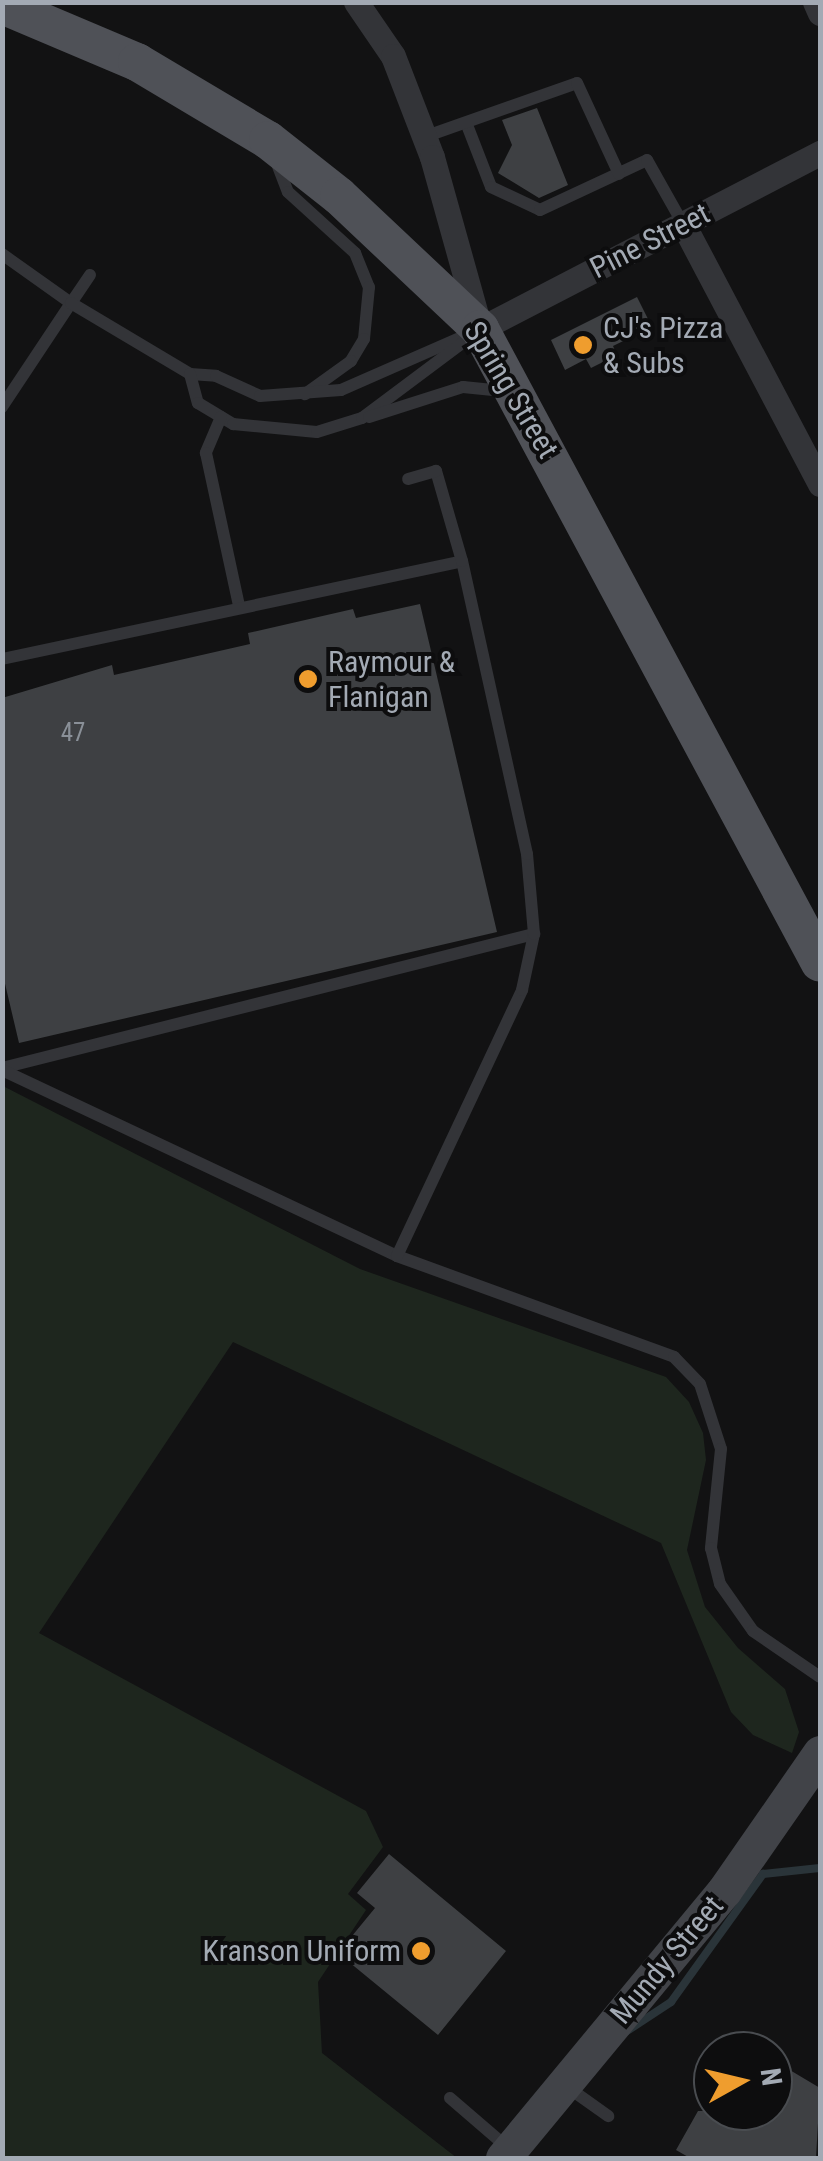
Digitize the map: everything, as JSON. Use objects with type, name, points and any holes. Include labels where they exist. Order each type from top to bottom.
[{"type":"main road","name":"Spring Street","points":[[2,5],[137,62],[268,140],[340,196],[480,329],[522,400],[820,963]]},
{"type":"main road","name":"Mundy Street","points":[[506,2154],[724,1891],[820,1753]]},
{"type":"street","points":[[356,2],[392,56],[424,137],[480,329]]},
{"type":"street","points":[[815,2],[820,12]]},
{"type":"street","name":"Pine Street","points":[[480,329],[820,153]]},
{"type":"street","points":[[683,224],[820,484]]},
{"type":"lane","points":[[424,137],[577,83],[619,174]]},
{"type":"lane","points":[[467,125],[491,187],[540,210],[646,160],[683,224]]},
{"type":"lane","points":[[268,140],[288,192],[355,254],[369,287],[364,339],[351,361],[301,396]]},
{"type":"lane","points":[[2,254],[190,374],[216,376],[260,396],[301,396],[341,390],[480,329]]},
{"type":"lane","points":[[2,408],[90,275]]},
{"type":"lane","points":[[362,418],[480,329]]},
{"type":"lane","points":[[190,374],[198,403],[221,417],[264,432],[300,432],[483,385],[522,400]]},
{"type":"lane","points":[[221,417],[206,453],[238,606]]},
{"type":"lane","points":[[397,1256],[522,990],[534,934],[528,854],[462,561],[436,472],[408,480]]},
{"type":"lane","points":[[2,659],[462,561]]},
{"type":"lane","points":[[2,1069],[534,934]]},
{"type":"lane","points":[[2,1069],[397,1256],[674,1356],[700,1384],[714,1413],[721,1449],[711,1548],[720,1584],[753,1631],[820,1677]]},
{"type":"lane","points":[[564,2084],[608,2116]]},
{"type":"lane","points":[[450,2098],[506,2154]]},
{"type":"shaded area","points":[[3,1086],[360,1269],[666,1377],[689,1402],[703,1433],[706,1460],[687,1550],[705,1607],[738,1648],[785,1689],[799,1732],[792,1753],[753,1735],[731,1712],[661,1543],[233,1342],[39,1633],[366,1811],[383,1847],[348,1894],[366,1910],[318,1982],[322,2053],[457,2158],[3,2158]]},
{"type":"building","points":[[537,108],[568,185],[539,198],[498,173],[512,145],[502,120]]},
{"type":"building","points":[[637,297],[652,327],[613,346],[617,355],[591,368],[586,359],[565,370],[551,340]]},
{"type":"building","points":[[420,604],[497,932],[19,1043],[2,971],[2,698],[112,665],[114,675],[250,644],[248,633],[353,609],[356,618]]},
{"type":"building","points":[[389,1854],[506,1951],[438,2035],[338,1953],[375,1908],[357,1893]]},
{"type":"building","points":[[793,2072],[820,2088],[816,2158],[690,2158],[676,2150],[693,2120],[693,2131],[793,2131]]},
{"type":"waterway","points":[[627,2031],[671,2002],[763,1874],[820,1868]]},
{"type":"place","name":"CJ's Pizza & Subs","points":[[583,345]]},
{"type":"place","name":"Raymour & Flanigan","points":[[308,679]]},
{"type":"place","name":"Kranson Uniform","points":[[421,1951]]}]
